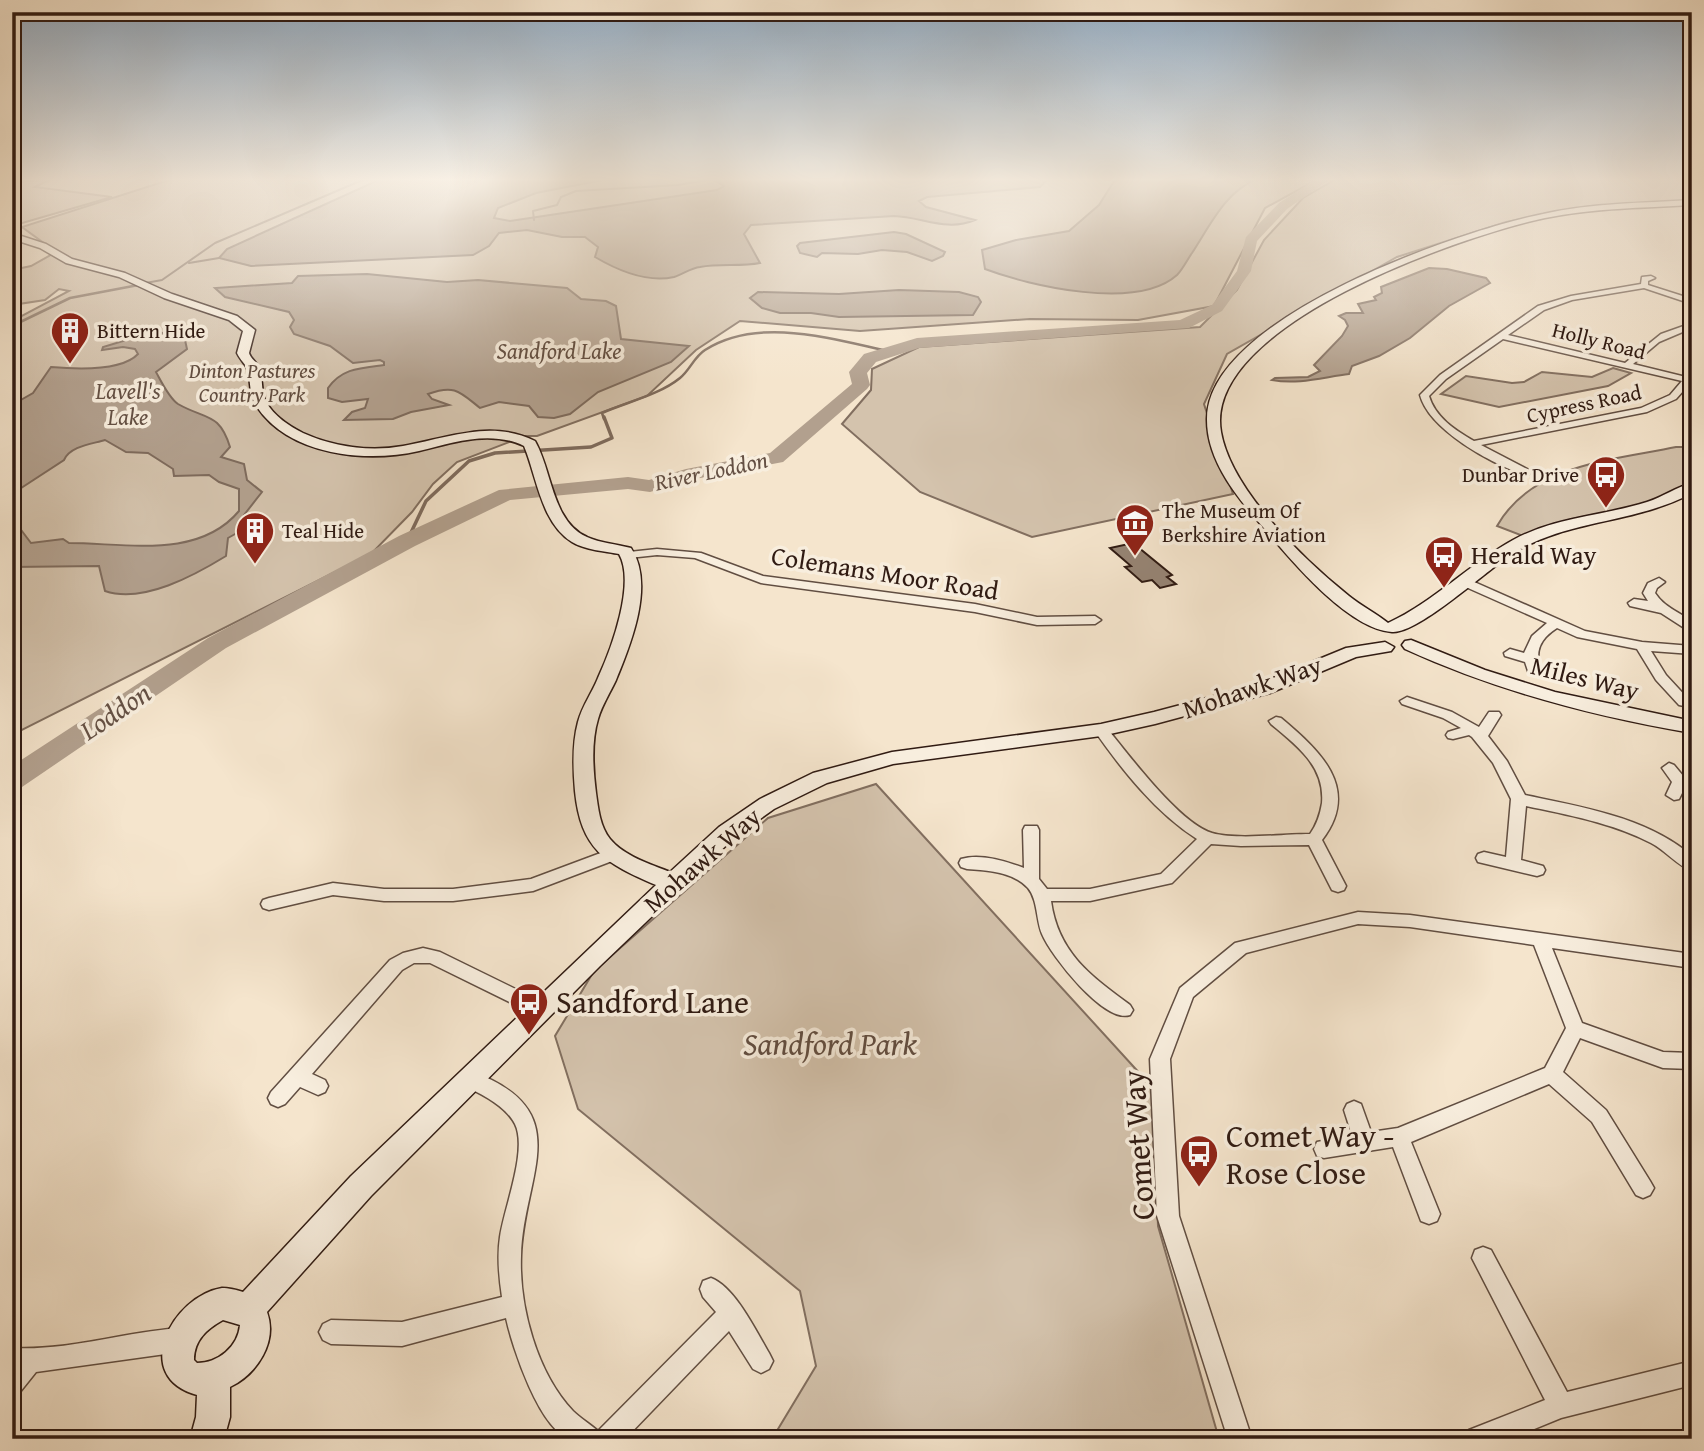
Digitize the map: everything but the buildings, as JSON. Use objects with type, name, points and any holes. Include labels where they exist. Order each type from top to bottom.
[{"type":"street","points":[[42,246],[69,261],[141,283],[168,296],[233,317],[249,330],[241,349],[243,357],[253,365],[257,394],[262,406],[296,437],[344,449],[385,452],[406,450],[453,437],[479,435],[506,435],[530,444],[537,457],[547,493],[566,530],[578,538],[629,555],[634,564],[630,604],[609,676],[587,723],[584,761],[590,814],[598,840],[614,854],[672,882]]},
{"type":"street","points":[[1401,645],[1341,600],[1275,533],[1242,493],[1217,441],[1214,408],[1230,372],[1273,333],[1373,273],[1441,246]]},
{"type":"street","points":[[1525,472],[1432,417],[1424,403],[1424,395],[1443,377],[1528,315],[1555,302],[1648,282],[1690,300]]},
{"type":"street","points":[[1626,366],[1648,344],[1673,330],[1692,325]]},
{"type":"street","name":"Holly Road","points":[[1501,336],[1690,379]]},
{"type":"street","name":"Cypress Road","points":[[1474,444],[1644,410],[1673,397],[1690,379]]},
{"type":"street","points":[[1401,645],[1423,622],[1429,608],[1492,559],[1535,535],[1587,519],[1668,501],[1692,487]]},
{"type":"street","name":"Colemans Moor Road","points":[[629,555],[657,552],[697,555],[761,579],[975,608],[1037,621],[1096,620]]},
{"type":"street","points":[[1463,581],[1520,604],[1553,624],[1581,634],[1642,646],[1692,650]]},
{"type":"street","points":[[1656,604],[1649,593],[1652,586],[1659,582]]},
{"type":"street","points":[[1634,603],[1656,604],[1682,619],[1692,629]]},
{"type":"street","name":"Mohawk Way","points":[[1339,657],[1377,629],[1429,608]]},
{"type":"street","points":[[1510,653],[1532,665],[1532,642],[1553,624]]},
{"type":"street","points":[[1377,629],[1374,643],[1401,645]]},
{"type":"street","name":"Mohawk Way","points":[[249,1309],[361,1186],[672,882],[743,819],[820,778],[892,758],[1101,730],[1155,719],[1263,689],[1339,657],[1401,645]]},
{"type":"street","name":"Miles Way","points":[[1401,645],[1533,694],[1622,716],[1692,727]]},
{"type":"street","points":[[1642,646],[1661,677],[1684,702]]},
{"type":"street","points":[[1407,701],[1438,709],[1477,733],[1503,761],[1519,799],[1513,864]]},
{"type":"street","points":[[1453,735],[1477,733],[1494,715]]},
{"type":"street","points":[[1101,730],[1140,780],[1208,838],[1260,841],[1314,839],[1325,827],[1330,798],[1328,773],[1311,752],[1276,722]]},
{"type":"street","points":[[1294,757],[1311,752]]},
{"type":"street","points":[[1669,768],[1682,786]]},
{"type":"street","points":[[1519,799],[1572,811],[1657,837],[1690,862]]},
{"type":"street","points":[[1031,830],[1032,877],[1042,895],[1043,915],[1057,950],[1087,984],[1124,1010]]},
{"type":"street","points":[[1042,895],[1090,895],[1167,879],[1208,838]]},
{"type":"street","points":[[1314,839],[1338,886]]},
{"type":"street","points":[[269,904],[333,888],[384,895],[453,895],[533,885],[614,854]]},
{"type":"street","points":[[1485,858],[1537,870]]},
{"type":"street","points":[[967,863],[1001,866],[1032,877]]},
{"type":"street","name":"Comet Way","points":[[1240,1439],[1168,1216],[1160,1059],[1186,993],[1241,948],[1358,918],[1410,921],[1541,942],[1692,961]]},
{"type":"street","points":[[1324,1149],[1364,1140],[1399,1137],[1552,1074],[1575,1028],[1541,942]]},
{"type":"street","points":[[278,1098],[396,965],[407,957],[421,954],[434,957],[540,1009]]},
{"type":"street","points":[[1575,1028],[1663,1060],[1692,1060]]},
{"type":"street","points":[[1552,1074],[1599,1116],[1643,1188]]},
{"type":"street","points":[[297,1076],[318,1086]]},
{"type":"street","points":[[470,1079],[504,1099],[525,1122],[527,1147],[524,1184],[510,1239],[513,1305],[530,1368],[563,1418],[589,1439]]},
{"type":"street","points":[[1354,1110],[1364,1140]]},
{"type":"street","points":[[1399,1137],[1429,1214]]},
{"type":"street","points":[[1483,1258],[1562,1406]]},
{"type":"street","points":[[711,1289],[731,1312],[761,1360]]},
{"type":"street","points":[[222,1304],[238,1304],[249,1309],[256,1319],[256,1332],[250,1349],[235,1367],[214,1378],[197,1381],[184,1374],[178,1364],[180,1340],[204,1312],[222,1304]]},
{"type":"street","points":[[331,1332],[402,1334],[513,1305]]},
{"type":"street","points":[[607,1439],[731,1312]]},
{"type":"street","points":[[12,1384],[21,1360],[75,1356],[153,1341],[180,1340]]},
{"type":"street","points":[[1478,1439],[1562,1406],[1692,1373]]},
{"type":"street","points":[[207,1439],[214,1417],[214,1378]]},
{"type":"green space","name":"Dinton Pastures Country Park","points":[[47,246],[1245,246],[1214,306],[1138,320],[1030,319],[860,331],[740,321],[696,350],[647,396],[537,436],[525,436],[457,462],[433,484],[412,512],[371,554],[12,735],[12,321],[69,291],[59,289],[45,300],[12,305],[12,270],[31,266],[56,252]]},
{"type":"green space","points":[[1261,246],[1432,246],[1397,257],[1227,354],[1204,404],[1233,494],[1032,537],[920,492],[842,424],[871,390],[872,369],[919,347],[1200,327],[1237,290]]},
{"type":"green space","points":[[1613,368],[1631,373],[1608,386],[1499,407],[1441,394],[1466,376],[1512,383],[1524,382],[1542,372],[1592,377]]},
{"type":"green space","points":[[1676,447],[1692,447],[1692,481],[1664,497],[1633,507],[1563,522],[1523,536],[1497,526],[1512,505],[1531,489],[1552,477],[1601,461]]},
{"type":"green space","name":"Sandford Park","points":[[876,784],[1153,1088],[1158,1226],[1219,1439],[772,1439],[816,1366],[800,1291],[578,1109],[555,1036],[594,971],[768,818]]},
{"type":"water","points":[[234,246],[489,246],[473,255],[251,266],[219,258]]},
{"type":"water","points":[[596,246],[750,246],[760,263],[700,267],[674,277],[653,278],[623,271],[595,257]]},
{"type":"water","points":[[797,246],[931,246],[945,252],[943,256],[932,261],[907,252],[882,250],[858,254],[822,253],[817,257],[800,253]]},
{"type":"water","points":[[997,246],[1197,246],[1179,273],[1159,286],[1136,292],[1111,293],[1055,288],[1005,276],[985,269],[982,250]]},
{"type":"water","points":[[1429,268],[1447,269],[1486,278],[1490,283],[1449,306],[1410,338],[1379,356],[1352,366],[1349,374],[1301,381],[1272,380],[1308,377],[1320,371],[1314,365],[1348,326],[1339,316],[1346,313],[1363,313],[1358,304],[1376,300],[1374,297],[1382,293],[1381,287]]},
{"type":"water","name":"Sandford Lake","points":[[367,274],[447,282],[478,280],[567,288],[581,299],[606,301],[616,306],[621,339],[689,346],[671,362],[598,392],[570,414],[554,418],[538,417],[529,406],[499,402],[480,408],[457,391],[445,390],[428,394],[432,399],[449,405],[411,412],[393,419],[344,420],[352,412],[365,408],[368,399],[342,402],[328,398],[328,388],[339,376],[360,368],[384,365],[384,362],[380,360],[353,363],[330,346],[294,334],[290,327],[294,320],[289,312],[225,297],[215,288],[292,283],[298,276]]},
{"type":"water","points":[[899,290],[959,292],[978,297],[981,302],[973,315],[839,317],[780,313],[762,308],[750,298],[758,292],[839,294]]},
{"type":"water","name":"Lavell's Lake","points":[[156,331],[185,340],[187,349],[156,372],[168,394],[178,404],[216,422],[230,447],[221,457],[244,464],[247,480],[262,492],[244,515],[244,529],[228,538],[226,556],[168,586],[136,594],[105,591],[99,566],[12,567],[12,518],[31,543],[63,539],[69,543],[137,546],[182,543],[203,537],[222,526],[239,511],[239,489],[219,482],[209,475],[174,476],[173,469],[148,453],[126,452],[105,440],[76,449],[12,494],[12,405],[33,393],[51,367],[97,368],[120,364],[138,354],[135,349],[123,347],[102,350],[103,347]]},
{"type":"waterway","points":[[140,284],[162,280],[211,246]]},
{"type":"waterway","name":"River Loddon","points":[[12,780],[217,643],[407,541],[506,494],[628,483],[650,486],[686,475],[776,458],[861,385],[858,372],[870,358],[917,343],[1183,325],[1217,308],[1244,271],[1250,246]]},
{"type":"waterway","points":[[189,263],[219,258]]},
{"type":"waterway","points":[[12,326],[70,298],[149,283]]},
{"type":"waterway","points":[[604,419],[602,413],[672,384],[705,350],[748,334],[795,333],[888,351]]},
{"type":"waterway","points":[[407,541],[426,501],[469,461],[495,453],[591,447],[612,438],[604,417]]},
{"type":"place","name":"Bittern Hide","points":[[70,365]]},
{"type":"place","name":"Dunbar Drive","points":[[1606,509]]},
{"type":"place","name":"The Museum Of Berkshire Aviation","points":[[1135,557]]},
{"type":"place","name":"Teal Hide","points":[[255,565]]},
{"type":"place","name":"Herald Way","points":[[1444,589]]},
{"type":"place","name":"Sandford Lane","points":[[529,1036]]},
{"type":"place","name":"Comet Way - Rose Close","points":[[1199,1188]]},
{"type":"water label","name":"Loddon","points":[[115,711]]}]
